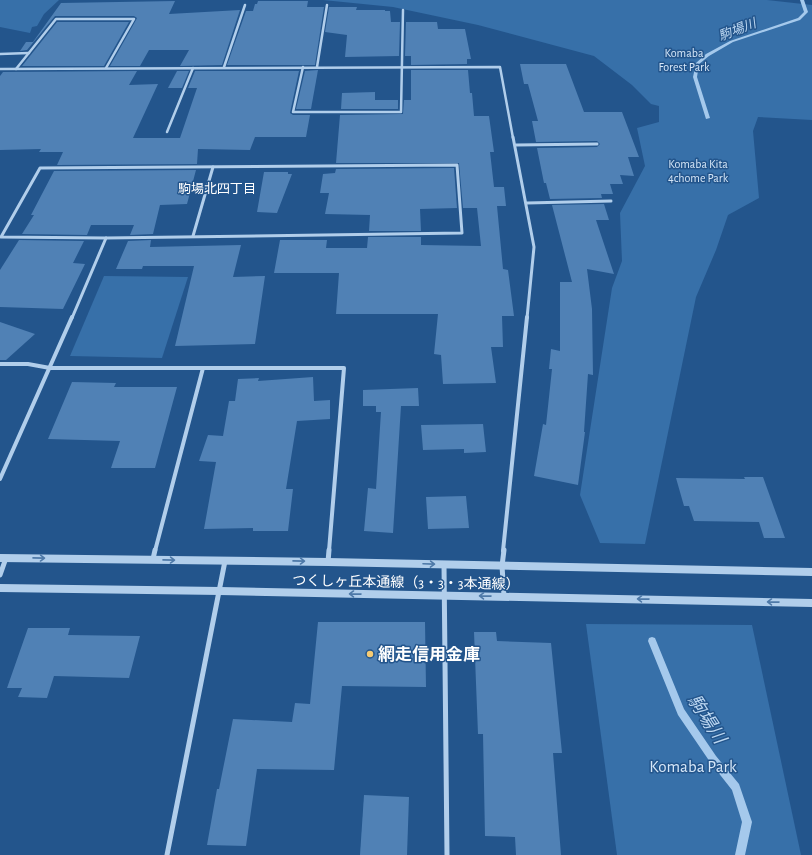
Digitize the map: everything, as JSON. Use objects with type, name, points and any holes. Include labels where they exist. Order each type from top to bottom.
[{"type":"street","points":[[224,67],[245,5]]},
{"type":"street","points":[[317,67],[327,5]]},
{"type":"street","points":[[303,67],[293,112],[401,112],[403,10]]},
{"type":"street","points":[[16,68],[56,20],[134,19],[106,68]]},
{"type":"street","points":[[0,54],[29,53]]},
{"type":"street","points":[[0,69],[403,66],[500,67],[527,203],[534,247],[502,566],[504,596]]},
{"type":"street","points":[[167,132],[192,68]]},
{"type":"street","points":[[516,145],[597,144]]},
{"type":"street","points":[[457,165],[462,233],[193,236],[0,238],[40,168],[457,165]]},
{"type":"street","points":[[193,236],[214,167]]},
{"type":"street","points":[[527,203],[611,201]]},
{"type":"street","points":[[0,479],[106,238]]},
{"type":"street","points":[[0,364],[28,364],[50,368],[344,368],[328,562]]},
{"type":"street","points":[[152,559],[203,368]]},
{"type":"street","points":[[0,575],[3,558]]},
{"type":"street","name":"つくしヶ丘本通線（3・3・3本通線）","points":[[3,558],[226,560],[812,572]]},
{"type":"street","points":[[167,855],[226,560]]},
{"type":"street","points":[[444,565],[447,855]]},
{"type":"street","name":"つくしヶ丘本通線（3・3・3本通線）","points":[[0,588],[504,596],[812,603]]},
{"type":"green space","points":[[0,0],[59,0],[44,14],[37,26],[32,27],[30,33],[0,27]]},
{"type":"green space","points":[[323,0],[767,0],[812,5],[812,120],[758,117],[753,131],[759,198],[728,215],[716,250],[696,297],[645,544],[600,543],[580,495],[612,288],[622,261],[620,213],[645,166],[637,128],[659,122],[659,106],[651,104],[632,85],[594,56],[478,25],[393,7]]},
{"type":"green space","points":[[104,276],[188,277],[162,358],[70,356]]},
{"type":"green space","name":"Komaba Park","points":[[586,624],[752,625],[801,855],[617,855]]},
{"type":"building","points":[[175,1],[169,14],[240,10],[222,65],[180,66],[189,50],[149,50],[140,66],[110,66],[137,18],[134,16],[55,16],[27,50],[20,51],[26,42],[33,42],[61,3]]},
{"type":"building","points":[[258,1],[308,1],[307,7],[324,7],[315,65],[227,65],[246,11],[253,11],[255,4],[257,4]]},
{"type":"building","points":[[329,7],[357,7],[356,10],[390,11],[391,22],[400,22],[399,56],[345,57],[347,35],[325,32]]},
{"type":"building","points":[[57,22],[129,22],[104,66],[22,66]]},
{"type":"building","points":[[406,22],[437,22],[438,29],[465,29],[471,59],[467,59],[467,64],[411,65],[411,56],[405,56]]},
{"type":"building","points":[[520,64],[566,64],[584,112],[622,112],[639,157],[628,157],[634,176],[620,175],[623,184],[610,184],[613,194],[601,194],[602,198],[550,199],[546,183],[544,183],[537,148],[597,147],[600,144],[597,141],[536,142],[532,121],[538,121],[528,84],[524,84]]},
{"type":"building","points":[[318,70],[311,109],[296,109],[305,71]]},
{"type":"building","points":[[411,70],[468,70],[474,116],[489,116],[494,152],[490,152],[494,187],[504,187],[506,206],[497,206],[503,269],[508,270],[514,316],[502,316],[503,347],[491,347],[496,383],[443,384],[441,355],[434,354],[438,314],[336,314],[339,273],[274,273],[280,240],[327,240],[326,248],[367,248],[368,237],[421,237],[421,245],[481,246],[477,208],[463,208],[459,163],[336,163],[340,115],[403,114],[404,100],[411,100]]},
{"type":"building","points":[[137,71],[129,85],[158,84],[133,138],[180,138],[197,88],[188,88],[195,71],[299,71],[290,113],[293,115],[310,115],[306,137],[255,137],[250,150],[198,149],[197,164],[57,165],[63,152],[39,152],[41,149],[0,150],[0,76],[3,72]]},
{"type":"building","points":[[177,71],[189,71],[182,88],[168,88]]},
{"type":"building","points":[[375,92],[375,100],[398,100],[398,109],[341,109],[342,93]]},
{"type":"building","points":[[454,168],[457,208],[420,209],[421,231],[369,231],[370,215],[325,214],[329,193],[320,193],[323,174],[335,173],[336,169]]},
{"type":"building","points":[[196,170],[187,204],[160,205],[153,234],[130,235],[134,225],[91,225],[87,235],[22,234],[34,215],[31,215],[54,171]]},
{"type":"building","points":[[264,172],[288,172],[288,174],[292,174],[277,213],[257,212]]},
{"type":"building","points":[[604,204],[609,220],[596,220],[614,274],[587,269],[592,309],[593,375],[588,374],[585,432],[578,485],[534,476],[543,424],[546,425],[552,369],[549,369],[551,349],[560,351],[560,282],[572,282],[552,205]]},
{"type":"building","points":[[19,240],[84,241],[73,263],[85,264],[63,309],[0,307],[0,270]]},
{"type":"building","points":[[151,240],[150,247],[241,245],[233,277],[265,276],[255,344],[175,346],[194,266],[143,266],[142,269],[116,269],[128,241]]},
{"type":"building","points":[[0,322],[35,334],[6,360],[0,360]]},
{"type":"building","points":[[313,377],[314,401],[330,400],[330,419],[297,421],[286,489],[293,489],[288,531],[253,531],[253,528],[204,529],[216,462],[199,461],[208,435],[223,436],[229,401],[235,401],[238,379],[259,378],[258,381]]},
{"type":"building","points":[[72,382],[116,383],[114,387],[177,387],[155,468],[111,468],[120,441],[48,439]]},
{"type":"building","points":[[418,388],[419,406],[401,406],[393,533],[364,531],[368,488],[376,489],[381,412],[376,412],[376,406],[363,406],[363,390]]},
{"type":"building","points":[[483,424],[486,452],[464,453],[464,449],[423,450],[421,425]]},
{"type":"building","points":[[744,477],[763,477],[785,538],[764,538],[759,522],[694,521],[689,506],[684,506],[676,478],[745,479]]},
{"type":"building","points":[[466,496],[469,528],[428,529],[426,497]]},
{"type":"building","points":[[318,622],[425,622],[426,687],[342,686],[334,770],[257,769],[246,846],[207,845],[217,789],[219,789],[233,719],[292,722],[295,703],[310,704]]},
{"type":"building","points":[[28,628],[70,628],[68,635],[140,636],[129,678],[54,676],[47,698],[18,697],[22,688],[7,688]]},
{"type":"building","points":[[474,632],[496,632],[497,641],[551,643],[562,753],[553,753],[561,855],[516,855],[515,837],[485,836],[483,734],[478,734]]},
{"type":"building","points":[[364,795],[409,797],[407,855],[360,855]]},
{"type":"waterway","name":"駒場川","points":[[708,118],[695,77],[697,64],[707,55],[732,42],[799,19],[806,12],[802,0]]},
{"type":"waterway","name":"駒場川","points":[[652,641],[681,712],[713,759],[736,787],[747,822],[740,855]]},
{"type":"place","name":"網走信用金庫","points":[[370,654]]},
{"type":"district","name":"駒場北四丁目","points":[[217,188]]},
{"type":"park label","name":"Komaba Forest Park","points":[[684,60]]},
{"type":"park label","name":"Komaba Kita 4chome Park","points":[[698,171]]}]
